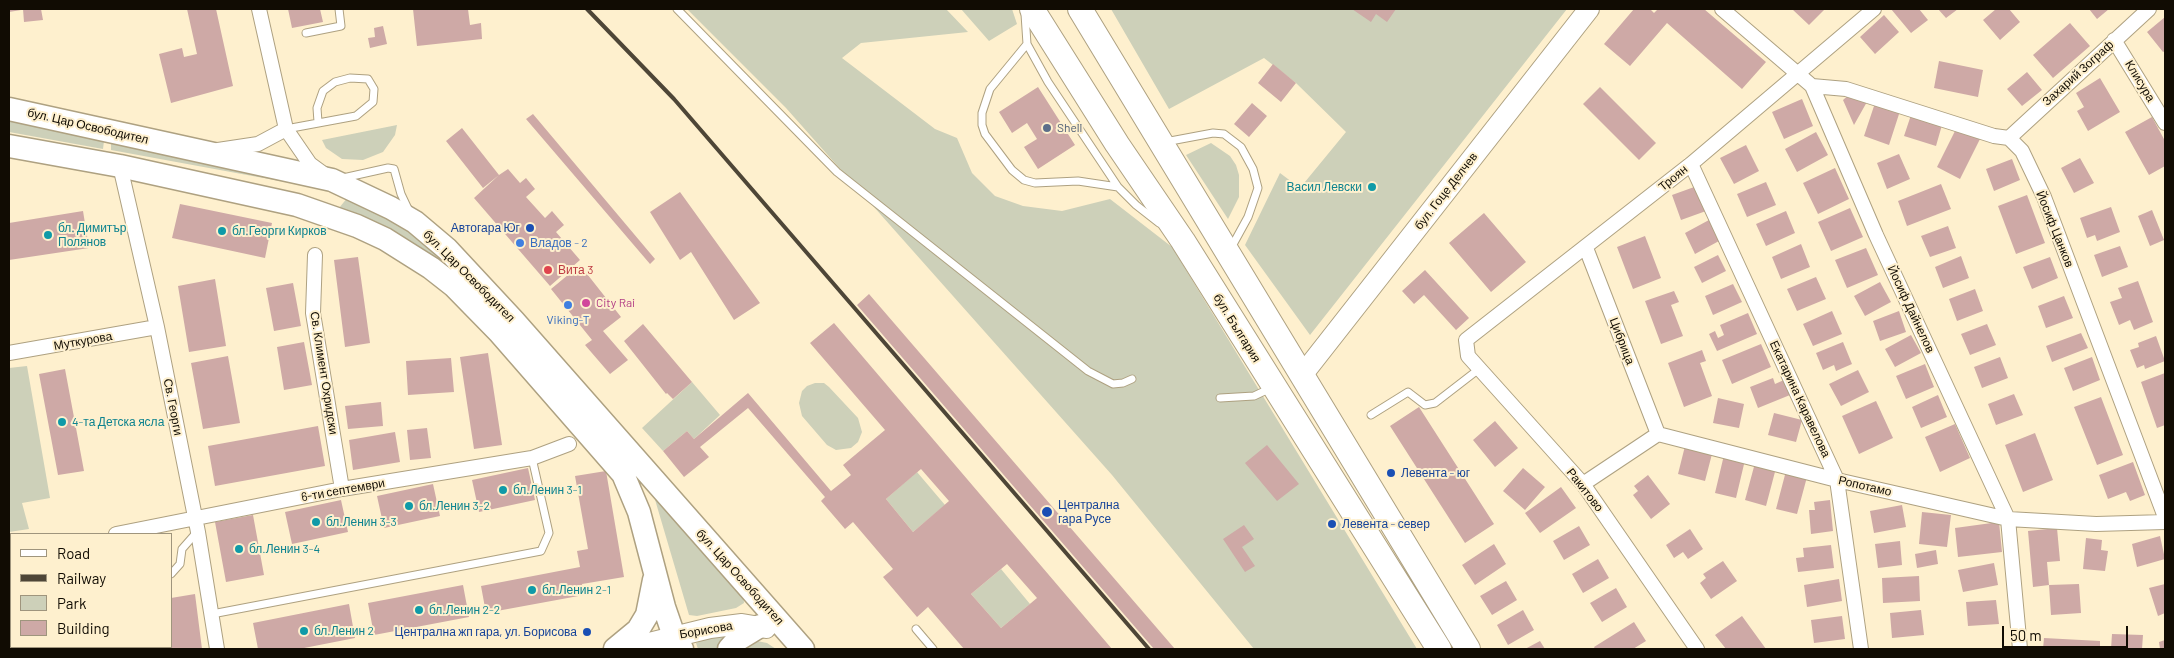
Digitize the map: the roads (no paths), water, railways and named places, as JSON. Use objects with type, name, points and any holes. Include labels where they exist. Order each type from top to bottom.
[{"type":"highway","name":"бул. България","points":[[1032,9],[1116,144],[1183,241],[1438,649]]},
{"type":"highway","points":[[1080,9],[1468,649]]},
{"type":"main road","name":"бул. Гоце Делчев","points":[[1303,374],[1589,9]]},
{"type":"main road","name":"бул. Цар Освободител","points":[[9,109],[332,180],[375,200],[415,222],[447,250],[514,321],[803,649]]},
{"type":"main road","name":"бул. Цар Освободител","points":[[9,146],[120,166],[297,205],[327,214],[385,239],[432,268],[454,286],[499,332],[623,474],[639,512],[655,572],[678,643]]},
{"type":"main road","points":[[327,214],[332,180]]},
{"type":"main road","points":[[615,649],[638,630],[647,616],[655,572]]},
{"type":"main road","name":"Борисова","points":[[625,649],[678,643],[728,626],[760,626],[788,631]]},
{"type":"main road","points":[[729,649],[737,640],[760,626]]},
{"type":"street","points":[[259,9],[286,129],[310,164],[332,180]]},
{"type":"street","name":"Йосиф Дайнелов","points":[[1722,9],[1812,86],[1876,235],[2008,519],[2020,649]]},
{"type":"street","name":"Троян","points":[[1466,340],[1691,164],[1874,9]]},
{"type":"street","name":"Захарий Зограф","points":[[2009,138],[2149,9]]},
{"type":"street","name":"Клисура","points":[[2114,40],[2165,123]]},
{"type":"street","points":[[1812,86],[1846,89],[1994,136],[2009,138]]},
{"type":"street","points":[[200,152],[258,144],[286,129]]},
{"type":"street","name":"Йосиф Цанков","points":[[2009,138],[2022,151],[2044,197],[2165,517]]},
{"type":"street","name":"Екатарина Каравелова","points":[[1691,164],[1837,480],[1861,649]]},
{"type":"street","name":"Св. Георги","points":[[120,166],[157,327],[196,526],[217,649]]},
{"type":"street","name":"Цибрица","points":[[1586,248],[1658,434]]},
{"type":"street","name":"Св. Климент Охридски","points":[[315,255],[313,313],[342,490]]},
{"type":"street","name":"Муткурова","points":[[9,353],[157,327]]},
{"type":"street","name":"Ракитово","points":[[1466,340],[1468,356],[1583,484],[1697,649]]},
{"type":"street","points":[[1583,484],[1658,434]]},
{"type":"street","name":"Ропотамо","points":[[1658,434],[1837,480],[2008,519],[2096,524],[2165,522]]},
{"type":"street","name":"6-ти септември","points":[[126,533],[196,526],[342,490],[532,458],[569,444]]},
{"type":"lane","points":[[306,33],[341,26],[339,9]]},
{"type":"lane","points":[[677,9],[837,172],[1088,371],[1113,384],[1124,383],[1132,379]]},
{"type":"lane","points":[[1023,9],[1027,20],[1027,44],[1053,90],[1118,187],[1136,205],[1183,241]]},
{"type":"lane","points":[[1027,44],[990,88],[982,113],[982,125],[985,134],[1012,170],[1024,180],[1035,183],[1087,182],[1118,187]]},
{"type":"lane","points":[[286,129],[356,116],[373,102],[374,89],[368,79],[350,78],[335,82],[323,91],[317,108],[318,122]]},
{"type":"lane","points":[[1161,143],[1213,133],[1224,134],[1241,146],[1253,169],[1258,188],[1248,217],[1228,253]]},
{"type":"lane","points":[[332,180],[388,168],[394,170],[401,194],[415,222]]},
{"type":"lane","points":[[1371,415],[1408,392],[1425,405],[1435,404],[1479,369]]},
{"type":"lane","points":[[1220,398],[1254,396],[1273,387]]},
{"type":"lane","points":[[212,614],[541,551],[549,533],[532,458]]},
{"type":"lane","points":[[172,573],[180,564],[182,549],[196,526]]},
{"type":"lane","points":[[916,629],[933,649]]},
{"type":"railway","points":[[587,9],[674,99],[1149,649]]},
{"type":"place","name":"Shell","points":[[1047,128]]},
{"type":"place","name":"Васил Левски","points":[[1372,187]]},
{"type":"place","name":"Автогара Юг","points":[[530,228]]},
{"type":"place","name":"бл.Георги Кирков","points":[[222,231]]},
{"type":"place","name":"бл. Димитър Полянов","points":[[48,235]]},
{"type":"place","name":"Владов - 2","points":[[520,243]]},
{"type":"place","name":"Вита 3","points":[[548,270]]},
{"type":"place","name":"City Rai","points":[[586,303]]},
{"type":"place","name":"Viking-T","points":[[568,305]]},
{"type":"place","name":"4-та Детска ясла","points":[[62,422]]},
{"type":"place","name":"Левента - юг","points":[[1391,473]]},
{"type":"place","name":"бл.Ленин 3-1","points":[[503,490]]},
{"type":"place","name":"бл.Ленин 3-2","points":[[409,506]]},
{"type":"place","name":"Централна гара Русе","points":[[1047,512]]},
{"type":"place","name":"бл.Ленин 3-3","points":[[316,522]]},
{"type":"place","name":"Левента - север","points":[[1332,524]]},
{"type":"place","name":"бл.Ленин 3-4","points":[[239,549]]},
{"type":"place","name":"бл.Ленин 2-1","points":[[532,590]]},
{"type":"place","name":"бл.Ленин 2-2","points":[[419,610]]},
{"type":"place","name":"бл.Ленин 2","points":[[304,631]]},
{"type":"place","name":"Централна жп гара, ул. Борисова","points":[[587,632]]}]
